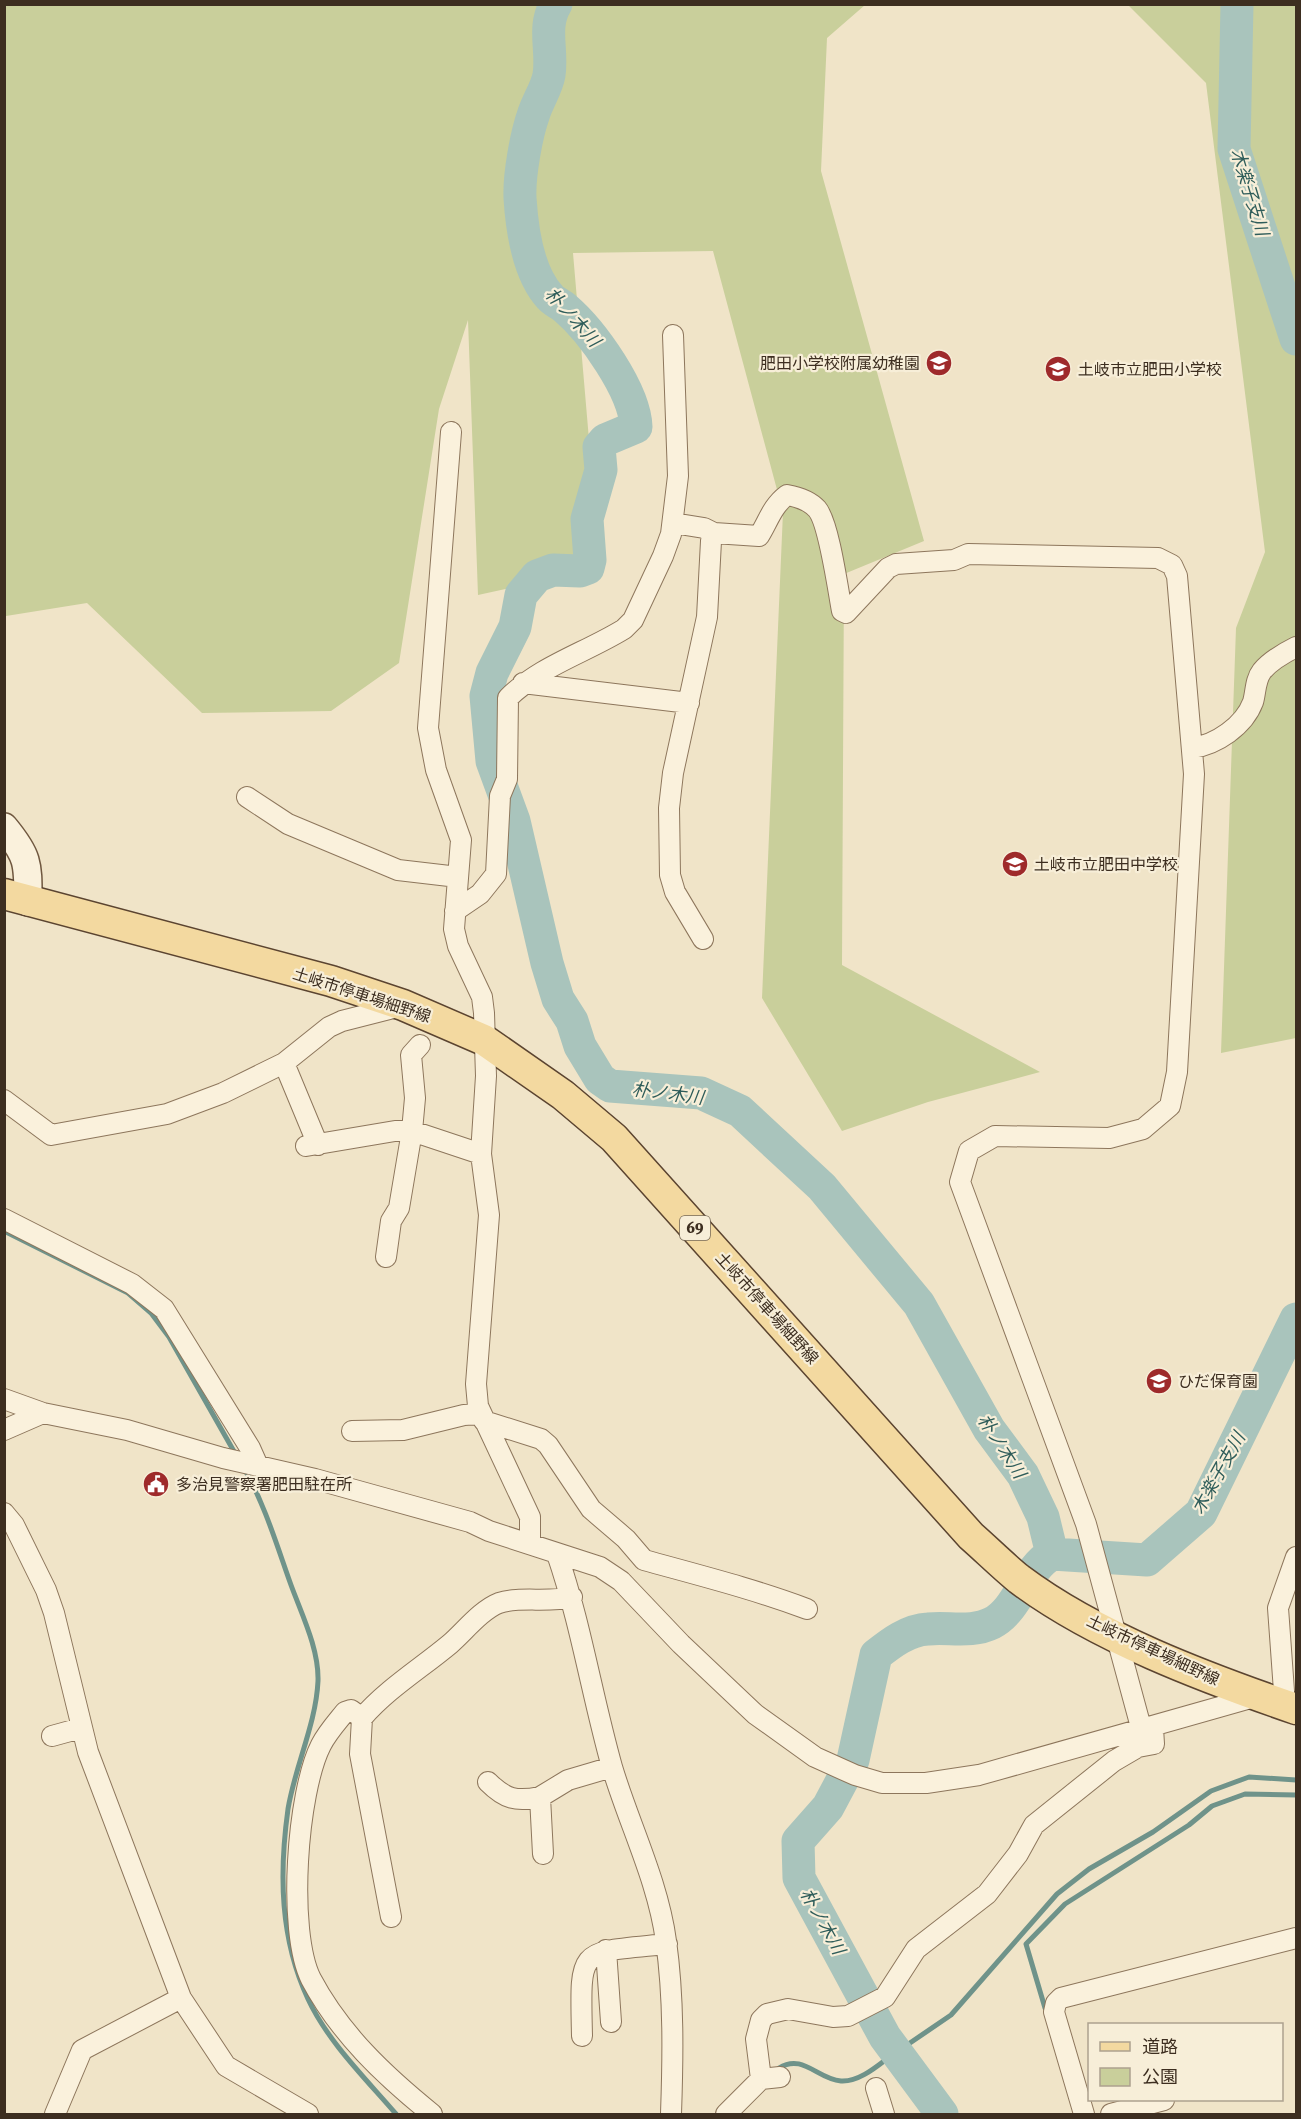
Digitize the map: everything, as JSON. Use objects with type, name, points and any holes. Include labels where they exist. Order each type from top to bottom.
[{"type":"main road","points":[[4,827],[19,845],[28,864],[16,898]]},
{"type":"main road","name":"土岐市停車場細野線","points":[[16,898],[331,981],[399,1003],[484,1040],[563,1095],[614,1138],[971,1536],[1020,1579],[1115,1636],[1280,1704]]},
{"type":"street","points":[[455,911],[480,894],[496,874],[500,796],[507,779],[508,698],[523,683],[624,629],[633,620],[663,556],[673,523],[678,476],[673,335]]},
{"type":"street","points":[[451,432],[428,728],[436,770],[461,840],[454,929],[458,946],[482,997],[486,1077],[482,1154],[489,1215],[476,1384],[483,1417],[530,1517],[530,1544]]},
{"type":"street","points":[[673,523],[704,528],[714,533],[759,536],[775,506],[782,499],[787,495],[801,498],[818,509],[842,611],[846,613],[888,568],[896,564],[954,561],[968,554],[1158,558],[1172,565],[1177,576],[1194,774],[1177,1072],[1170,1106],[1143,1129],[1109,1138],[995,1136],[969,1151],[960,1182],[1086,1524],[1115,1636],[1147,1730],[1154,1744],[1138,1747],[1114,1761],[1034,1825],[1018,1854],[987,1894],[916,1949],[885,1997],[848,2016],[833,2017],[788,2009],[767,2014],[761,2020],[756,2038],[771,2078],[726,2115]]},
{"type":"street","points":[[703,939],[675,892],[670,875],[669,808],[673,772],[707,617],[711,541],[714,533]]},
{"type":"street","points":[[1192,748],[1205,747],[1239,723],[1249,712],[1262,671],[1278,657],[1296,647]]},
{"type":"street","points":[[523,683],[689,703]]},
{"type":"street","points":[[247,797],[288,824],[398,870],[458,877]]},
{"type":"street","points":[[4,1100],[51,1135],[167,1114],[223,1093],[284,1063],[329,1027],[393,1008],[399,1003]]},
{"type":"street","points":[[386,1257],[391,1221],[399,1208],[411,1131],[415,1098],[411,1055],[420,1045]]},
{"type":"street","points":[[284,1063],[312,1145],[395,1131],[411,1131],[482,1154]]},
{"type":"street","points":[[4,1219],[132,1284],[164,1309],[250,1448],[256,1466]]},
{"type":"street","points":[[4,1399],[43,1413],[127,1430],[223,1458],[315,1479],[459,1519],[557,1554],[584,1560],[621,1581],[681,1644],[755,1714],[815,1756],[855,1775],[882,1783],[926,1783],[979,1775],[1147,1730],[1280,1704],[1278,1608],[1296,1557]]},
{"type":"street","points":[[4,1431],[43,1413]]},
{"type":"street","points":[[352,1431],[403,1430],[464,1415],[483,1417],[541,1439],[549,1445],[591,1509],[626,1539],[644,1560],[664,1563],[684,1573],[774,1596],[807,1609]]},
{"type":"street","points":[[4,1513],[18,1535],[51,1605],[88,1752],[181,1998],[226,2066],[308,2115]]},
{"type":"street","points":[[557,1554],[572,1597],[612,1767],[656,1896],[667,1944],[673,2033],[671,2115]]},
{"type":"street","points":[[391,1917],[360,1754],[363,1718],[386,1694],[451,1644],[491,1608],[500,1603],[556,1601],[572,1597]]},
{"type":"street","points":[[363,1718],[351,1710],[345,1712],[321,1743],[315,1760],[304,1805],[298,1858],[301,1944],[311,1978],[367,2058],[432,2115]]},
{"type":"street","points":[[52,1736],[81,1728]]},
{"type":"street","points":[[488,1782],[507,1798],[516,1800],[540,1797],[568,1780],[612,1767]]},
{"type":"street","points":[[540,1797],[543,1854]]},
{"type":"street","points":[[1084,2115],[1054,2012],[1056,2003],[1061,1998],[1296,1938]]},
{"type":"street","points":[[582,2036],[582,1967],[595,1954],[606,1950],[667,1944]]},
{"type":"street","points":[[606,1950],[611,2022]]},
{"type":"street","points":[[56,2115],[82,2050],[181,1998]]},
{"type":"street","points":[[876,2088],[884,2115]]},
{"type":"street","points":[[1111,2115],[1160,2101]]},
{"type":"green space","points":[[4,5],[865,5],[827,38],[821,171],[924,541],[844,574],[842,965],[1040,1072],[928,1102],[842,1131],[762,998],[783,512],[713,251],[573,253],[600,568],[478,595],[468,320],[439,409],[399,663],[331,711],[202,713],[87,603],[6,616]]},
{"type":"green space","points":[[1128,5],[1296,5],[1296,1038],[1221,1053],[1236,628],[1265,552],[1206,83]]},
{"type":"waterway","name":"朴ノ木川","points":[[556,4],[549,30],[549,75],[531,122],[522,167],[520,189],[522,224],[531,264],[542,287],[552,299],[576,318],[599,346],[628,396],[634,412],[636,427],[605,440],[599,447],[601,470],[587,519],[590,560],[588,568],[580,571],[553,570],[537,576],[521,595],[515,627],[492,673],[486,696],[492,761],[514,821],[547,963],[558,999],[572,1021],[580,1046],[600,1079],[610,1086],[701,1093],[740,1111],[822,1187],[919,1304],[989,1429],[1023,1475],[1043,1517],[1052,1554],[1035,1569],[1009,1608],[992,1623],[969,1629],[921,1630],[894,1642],[876,1655],[853,1760],[828,1807],[798,1841],[799,1878],[885,2037],[942,2114]]},
{"type":"waterway","name":"木楽子支川","points":[[1237,4],[1234,149],[1296,339]]},
{"type":"waterway","points":[[4,1231],[128,1293],[151,1313],[169,1337],[236,1455]]},
{"type":"waterway","name":"木楽子支川","points":[[1052,1554],[1147,1560],[1201,1513],[1296,1319]]},
{"type":"waterway","points":[[244,1468],[270,1526],[309,1632],[318,1669],[313,1713],[291,1793],[285,1833],[284,1906],[292,1953],[316,2015],[348,2060],[396,2114]]},
{"type":"waterway","points":[[907,2045],[951,2015],[1057,1894],[1089,1869],[1153,1832],[1211,1791],[1249,1777],[1296,1780]]},
{"type":"waterway","points":[[1045,2008],[1026,1944],[1065,1904],[1189,1825],[1212,1806],[1245,1794],[1296,1795]]},
{"type":"waterway","points":[[779,2068],[795,2063],[832,2079],[847,2081],[866,2074],[888,2058]]},
{"type":"place","name":"肥田小学校附属幼稚園","points":[[939,363]]},
{"type":"place","name":"土岐市立肥田小学校","points":[[1058,369]]},
{"type":"place","name":"土岐市立肥田中学校","points":[[1015,864]]},
{"type":"place","name":"ひだ保育園","points":[[1159,1381]]},
{"type":"place","name":"多治見警察署肥田駐在所","points":[[156,1484]]}]
